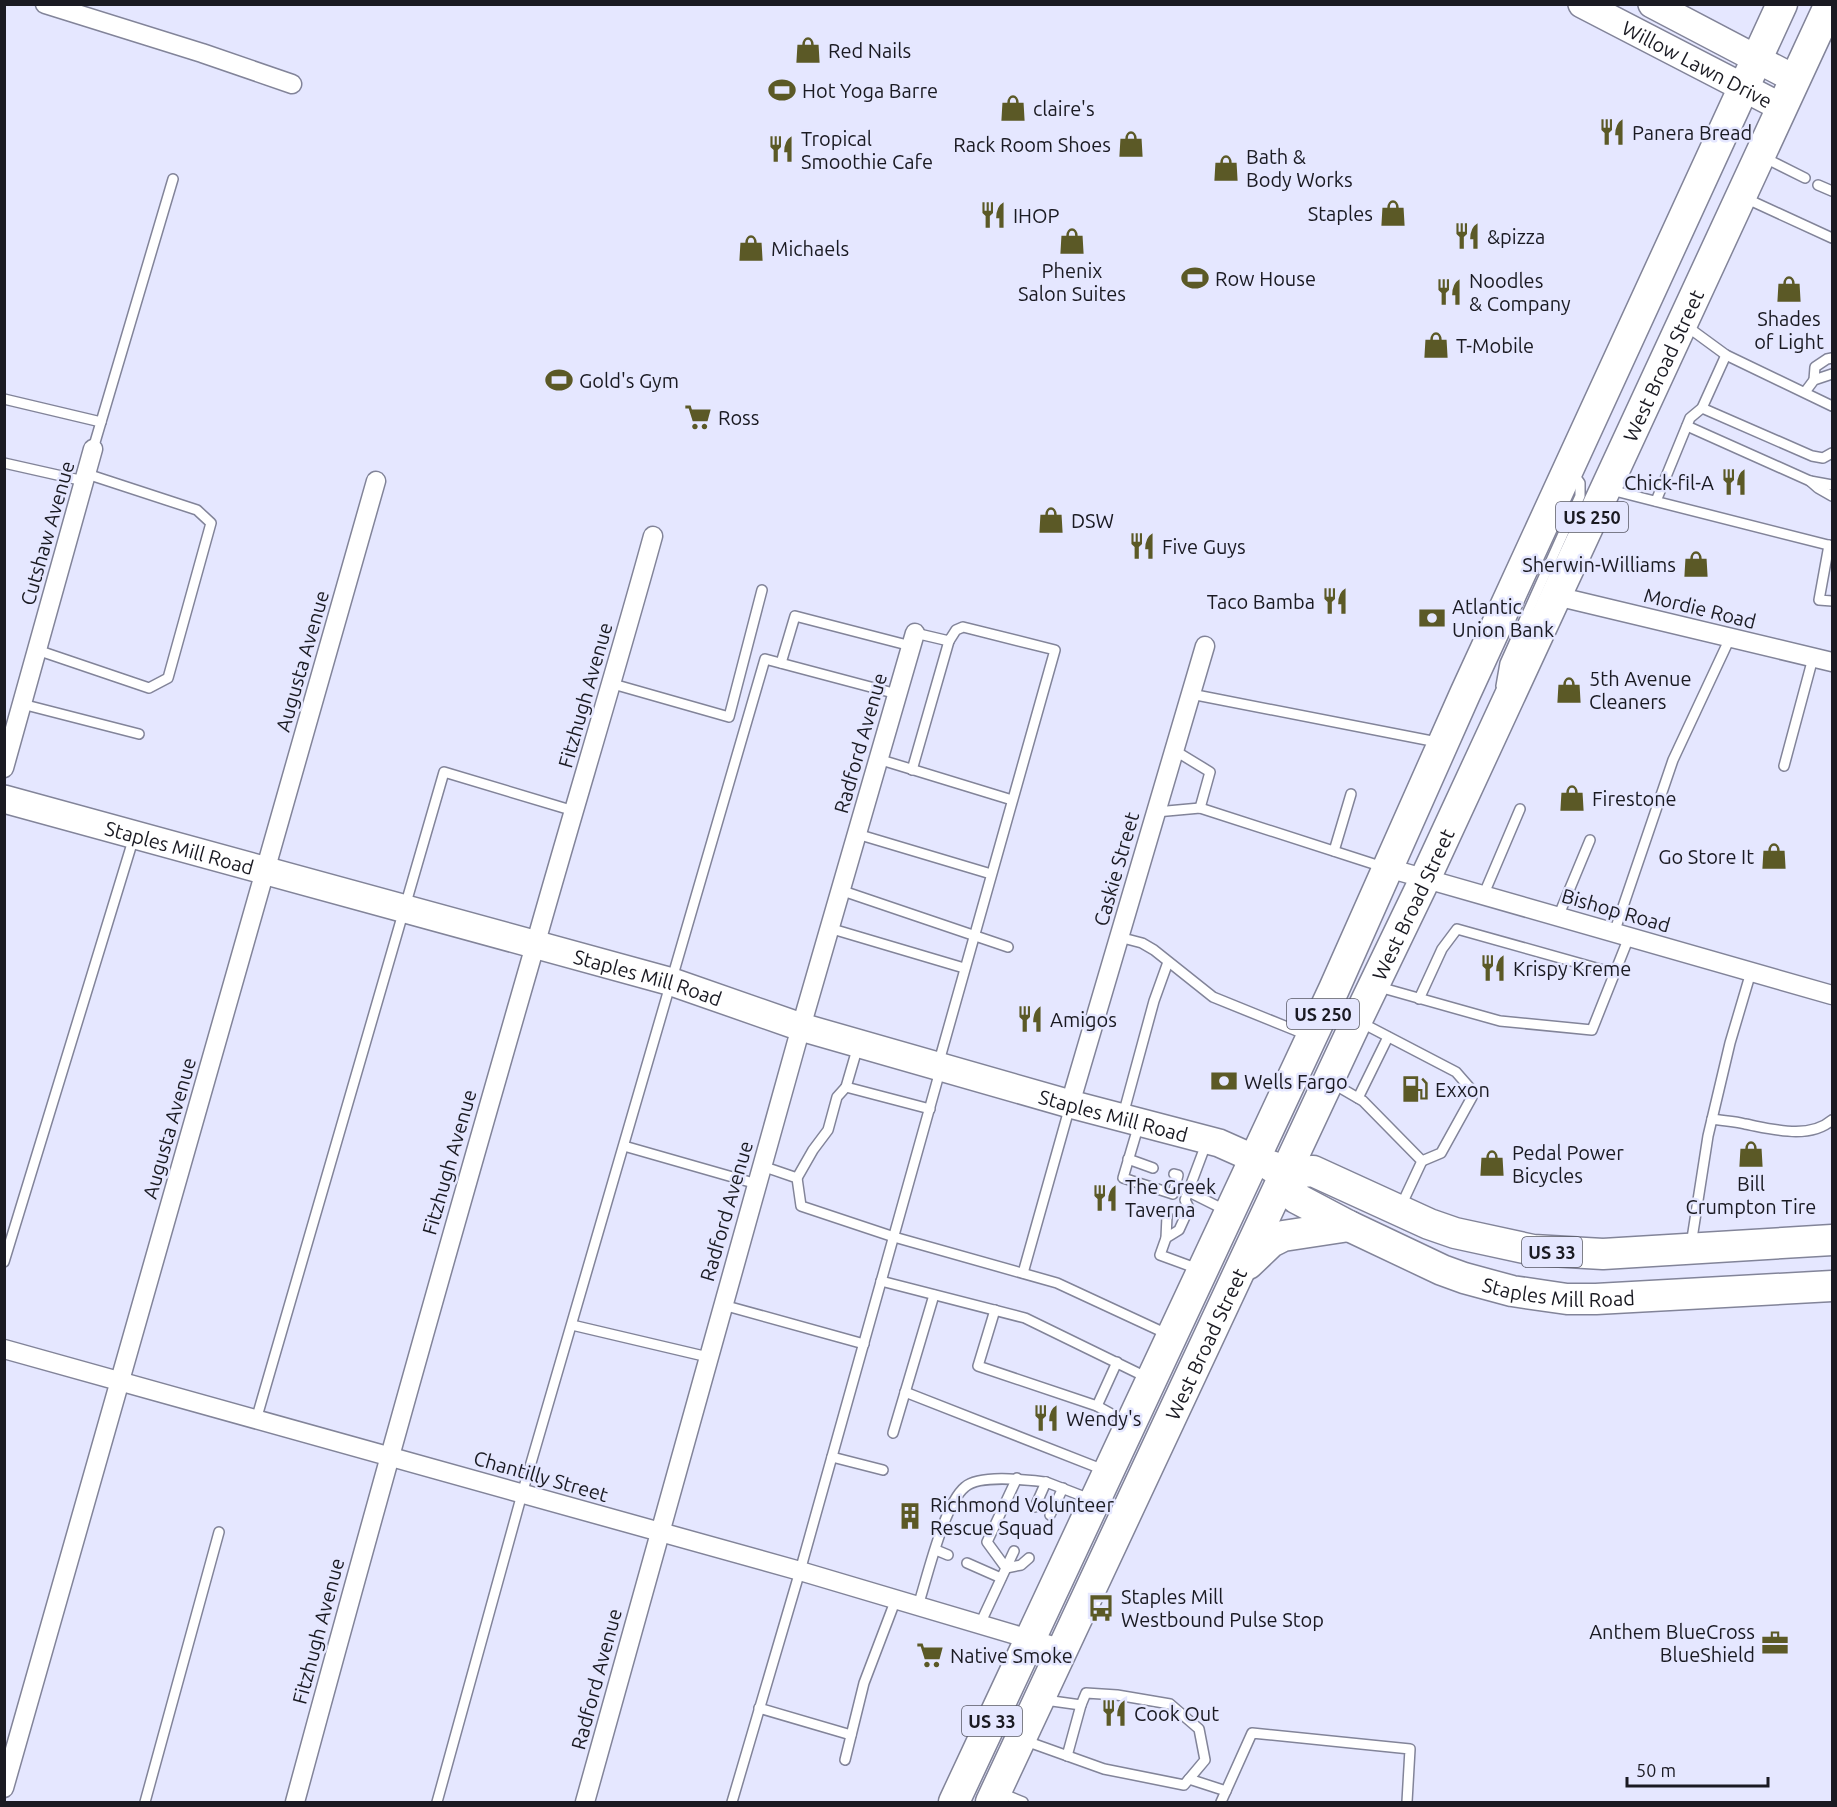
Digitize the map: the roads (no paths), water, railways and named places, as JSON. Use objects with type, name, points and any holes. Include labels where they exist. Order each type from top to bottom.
[{"type":"main road","name":"West Broad Street","points":[[954,1803],[1312,1037],[1443,743],[1782,4]]},
{"type":"main road","name":"West Broad Street","points":[[1003,1799],[1021,1739],[1425,879],[1830,4]]},
{"type":"main road","name":"Staples Mill Road","points":[[1255,1159],[1285,1173],[1313,1172],[1455,1233],[1533,1250],[1603,1254],[1833,1240]]},
{"type":"main road","name":"Staples Mill Road","points":[[1285,1173],[1296,1198],[1349,1226],[1442,1270],[1512,1292],[1567,1299],[1621,1299],[1833,1286]]},
{"type":"main road","name":"US 33","points":[[1239,1272],[1271,1242],[1283,1236],[1349,1226]]},
{"type":"street","points":[[45,4],[292,84]]},
{"type":"street","name":"Willow Lawn Drive","points":[[1582,4],[1781,107]]},
{"type":"street","name":"Willow Lawn Drive","points":[[1652,4],[1795,79]]},
{"type":"street","name":"Cutshaw Avenue","points":[[4,768],[93,449]]},
{"type":"street","name":"Augusta Avenue","points":[[4,1788],[376,481]]},
{"type":"street","name":"Fitzhugh Avenue","points":[[295,1803],[389,1456],[535,945],[613,684],[653,536]]},
{"type":"street","name":"Mordie Road","points":[[1556,596],[1833,663]]},
{"type":"street","name":"Radford Avenue","points":[[585,1803],[801,1027],[913,639]]},
{"type":"street","name":"Caskie Street","points":[[1070,1104],[1205,646]]},
{"type":"street","name":"Staples Mill Road","points":[[4,799],[672,982],[801,1027],[1070,1104],[1219,1143],[1255,1159]]},
{"type":"street","name":"Bishop Road","points":[[1388,868],[1833,995]]},
{"type":"street","name":"Chantilly Street","points":[[4,1349],[800,1571],[1063,1649]]},
{"type":"lane","points":[[1759,155],[1805,178]]},
{"type":"lane","points":[[93,449],[173,179]]},
{"type":"lane","points":[[1818,185],[1833,191]]},
{"type":"lane","points":[[1740,196],[1833,238]]},
{"type":"lane","points":[[1682,323],[1726,355],[1833,406]]},
{"type":"lane","points":[[1656,501],[1690,418],[1702,408],[1726,355]]},
{"type":"lane","points":[[1805,392],[1814,380],[1815,367],[1833,358]]},
{"type":"lane","points":[[1814,380],[1833,374]]},
{"type":"lane","points":[[4,399],[101,422]]},
{"type":"lane","points":[[1702,408],[1812,456],[1823,458],[1833,453]]},
{"type":"lane","points":[[1687,426],[1810,481],[1833,485]]},
{"type":"lane","points":[[4,463],[86,478],[197,510],[211,524],[168,678],[149,688],[37,650]]},
{"type":"lane","points":[[1494,730],[1505,663],[1580,496],[1580,483],[1577,477],[1568,470]]},
{"type":"lane","points":[[1810,481],[1833,496]]},
{"type":"lane","points":[[1606,489],[1831,545],[1819,600],[1833,601]]},
{"type":"lane","points":[[613,684],[729,717],[762,590]]},
{"type":"lane","points":[[781,663],[795,616],[913,639],[950,641]]},
{"type":"lane","points":[[732,1803],[930,1109],[964,968],[1055,650],[963,627],[956,630],[950,641],[912,770]]},
{"type":"lane","points":[[1374,985],[1500,1021],[1592,1030],[1614,974],[1621,935],[1673,760],[1730,638]]},
{"type":"lane","points":[[1784,766],[1813,658]]},
{"type":"lane","points":[[437,1803],[522,1494],[765,659],[897,694]]},
{"type":"lane","points":[[1191,694],[1443,743]]},
{"type":"lane","points":[[22,704],[139,734]]},
{"type":"lane","points":[[1174,750],[1210,772],[1200,808]]},
{"type":"lane","points":[[878,759],[1012,800]]},
{"type":"lane","points":[[256,1420],[444,772],[574,811]]},
{"type":"lane","points":[[1334,851],[1351,794]]},
{"type":"lane","points":[[1156,812],[1200,808],[1388,868]]},
{"type":"lane","points":[[1483,896],[1520,809]]},
{"type":"lane","points":[[4,1262],[135,834]]},
{"type":"lane","points":[[857,834],[992,874]]},
{"type":"lane","points":[[1558,917],[1590,840]]},
{"type":"lane","points":[[840,890],[1008,947]]},
{"type":"lane","points":[[830,928],[964,968]]},
{"type":"lane","points":[[1419,999],[1442,949],[1457,928],[1614,974]]},
{"type":"lane","points":[[1119,937],[1142,943],[1213,997],[1312,1037]]},
{"type":"lane","points":[[1168,962],[1154,1001],[1131,1120],[1128,1159],[1122,1178],[1173,1194],[1178,1175],[1173,1174]]},
{"type":"lane","points":[[1691,1248],[1712,1119],[1730,1043],[1751,972]]},
{"type":"lane","points":[[1357,1020],[1456,1072],[1470,1088],[1472,1097],[1441,1153],[1422,1161],[1399,1210]]},
{"type":"lane","points":[[1358,1098],[1388,1037]]},
{"type":"lane","points":[[859,1043],[846,1087],[837,1096],[828,1130],[797,1178],[801,1206],[894,1237],[1057,1283],[1172,1336]]},
{"type":"lane","points":[[1329,1081],[1358,1098],[1422,1161]]},
{"type":"lane","points":[[846,1087],[930,1109]]},
{"type":"lane","points":[[1023,1273],[1070,1104]]},
{"type":"lane","points":[[1712,1119],[1765,1129],[1799,1131],[1825,1126],[1833,1120]]},
{"type":"lane","points":[[1182,1197],[1207,1140]]},
{"type":"lane","points":[[624,1146],[757,1184]]},
{"type":"lane","points":[[1128,1159],[1153,1168]]},
{"type":"lane","points":[[762,1166],[797,1178]]},
{"type":"lane","points":[[1166,1238],[1179,1230],[1189,1208],[1175,1187]]},
{"type":"lane","points":[[1182,1197],[1230,1213]]},
{"type":"lane","points":[[1167,1216],[1166,1238],[1160,1255],[1203,1271]]},
{"type":"lane","points":[[881,1281],[1024,1318],[1152,1380]]},
{"type":"lane","points":[[893,1433],[934,1295]]},
{"type":"lane","points":[[723,1305],[864,1344]]},
{"type":"lane","points":[[995,1310],[978,1366],[1097,1406],[1131,1425]]},
{"type":"lane","points":[[572,1325],[708,1358]]},
{"type":"lane","points":[[1097,1406],[1117,1362]]},
{"type":"lane","points":[[905,1392],[1109,1472]]},
{"type":"lane","points":[[832,1457],[883,1470]]},
{"type":"lane","points":[[918,1606],[949,1507],[966,1485],[991,1479],[1017,1478],[1046,1482],[1095,1501]]},
{"type":"lane","points":[[1006,1569],[987,1542],[1017,1478]]},
{"type":"lane","points":[[1035,1507],[1046,1482]]},
{"type":"lane","points":[[1050,1515],[1063,1488]]},
{"type":"lane","points":[[145,1803],[219,1532]]},
{"type":"lane","points":[[936,1550],[948,1556]]},
{"type":"lane","points":[[980,1624],[1014,1551]]},
{"type":"lane","points":[[1006,1569],[1021,1565],[1029,1558]]},
{"type":"lane","points":[[967,1563],[1001,1578]]},
{"type":"lane","points":[[845,1760],[864,1683],[896,1599]]},
{"type":"lane","points":[[1021,1739],[1067,1756],[1104,1768],[1184,1785],[1205,1760],[1199,1729],[1170,1704],[1117,1695],[1086,1694],[1067,1756]]},
{"type":"lane","points":[[1039,1700],[1081,1705]]},
{"type":"lane","points":[[759,1708],[851,1735]]},
{"type":"lane","points":[[1221,1803],[1252,1733],[1410,1749],[1407,1803]]},
{"type":"lane","points":[[1189,1779],[1226,1791]]},
{"type":"place","name":"Red Nails","points":[[808,50]]},
{"type":"place","name":"Hot Yoga Barre","points":[[782,90]]},
{"type":"place","name":"claire's","points":[[1013,108]]},
{"type":"place","name":"Panera Bread","points":[[1612,132]]},
{"type":"place","name":"Rack Room Shoes","points":[[1131,144]]},
{"type":"place","name":"Tropical Smoothie Cafe","points":[[781,149]]},
{"type":"place","name":"Bath & Body Works","points":[[1226,168]]},
{"type":"place","name":"Staples","points":[[1393,213]]},
{"type":"place","name":"IHOP","points":[[993,215]]},
{"type":"place","name":"&pizza","points":[[1467,236]]},
{"type":"place","name":"Phenix Salon Suites","points":[[1072,241]]},
{"type":"place","name":"Michaels","points":[[751,248]]},
{"type":"place","name":"Row House","points":[[1195,278]]},
{"type":"place","name":"Shades of Light","points":[[1789,289]]},
{"type":"place","name":"Noodles & Company","points":[[1449,292]]},
{"type":"place","name":"T-Mobile","points":[[1436,345]]},
{"type":"place","name":"Gold's Gym","points":[[559,380]]},
{"type":"place","name":"Ross","points":[[698,417]]},
{"type":"place","name":"Chick-fil-A","points":[[1734,482]]},
{"type":"place","name":"DSW","points":[[1051,520]]},
{"type":"place","name":"Five Guys","points":[[1142,546]]},
{"type":"place","name":"Sherwin-Williams","points":[[1696,564]]},
{"type":"place","name":"Taco Bamba","points":[[1335,601]]},
{"type":"place","name":"Atlantic Union Bank","points":[[1432,618]]},
{"type":"place","name":"5th Avenue Cleaners","points":[[1569,690]]},
{"type":"place","name":"Firestone","points":[[1572,798]]},
{"type":"place","name":"Go Store It","points":[[1774,856]]},
{"type":"place","name":"Krispy Kreme","points":[[1493,968]]},
{"type":"place","name":"Amigos","points":[[1030,1019]]},
{"type":"place","name":"Wells Fargo","points":[[1224,1081]]},
{"type":"place","name":"Exxon","points":[[1415,1089]]},
{"type":"place","name":"Bill Crumpton Tire","points":[[1751,1154]]},
{"type":"place","name":"Pedal Power Bicycles","points":[[1492,1163]]},
{"type":"place","name":"The Greek Taverna","points":[[1105,1198]]},
{"type":"place","name":"Wendy's","points":[[1046,1418]]},
{"type":"place","name":"Richmond Volunteer Rescue Squad","points":[[910,1516]]},
{"type":"place","name":"Staples Mill Westbound Pulse Stop","points":[[1101,1608]]},
{"type":"place","name":"Anthem BlueCross BlueShield","points":[[1775,1643]]},
{"type":"place","name":"Native Smoke","points":[[930,1655]]},
{"type":"place","name":"Cook Out","points":[[1114,1713]]}]
